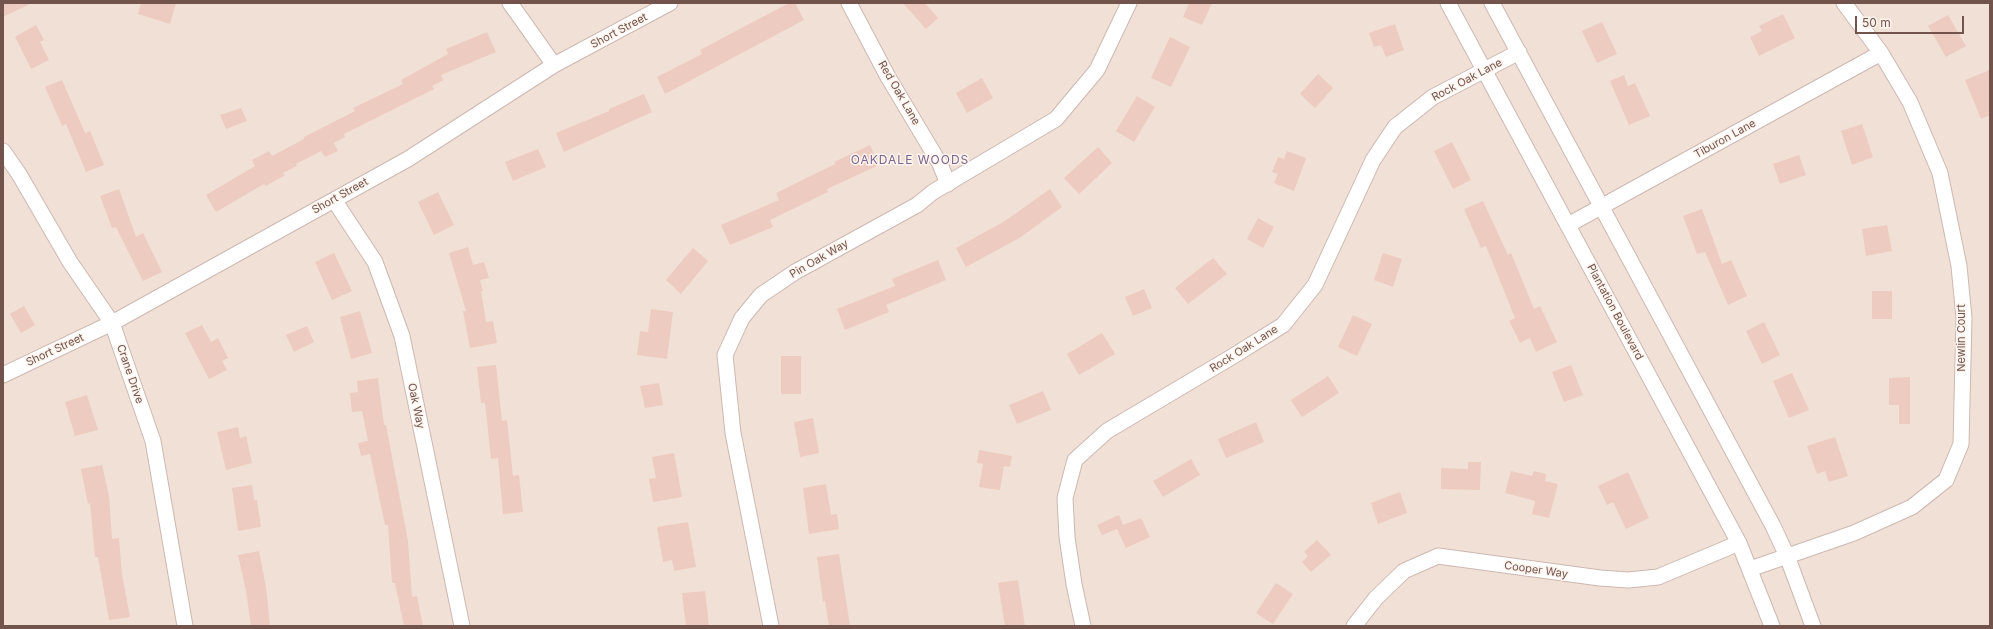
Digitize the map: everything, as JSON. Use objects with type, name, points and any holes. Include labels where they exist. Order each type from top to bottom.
[{"type":"street","points":[[510,3],[554,65]]},
{"type":"street","name":"Short Street","points":[[3,375],[112,324],[408,159],[554,65],[670,3]]},
{"type":"street","name":"Red Oak Lane","points":[[849,3],[888,77],[940,164],[948,184]]},
{"type":"street","name":"Pin Oak Way","points":[[771,626],[733,433],[725,355],[742,318],[761,295],[795,272],[917,205],[948,184],[1056,119],[1097,70],[1129,3]]},
{"type":"street","name":"Plantation Boulevard","points":[[1448,3],[1738,543],[1750,569],[1772,626]]},
{"type":"street","points":[[1492,3],[1787,556],[1813,626]]},
{"type":"street","name":"Newlin Court","points":[[1750,569],[1854,533],[1912,507],[1946,480],[1961,444],[1964,318],[1959,266],[1940,173],[1910,102],[1882,53],[1844,3]]},
{"type":"street","name":"Rock Oak Lane","points":[[1083,626],[1074,584],[1067,529],[1065,498],[1075,460],[1107,431],[1283,325],[1315,285],[1370,166],[1395,127],[1433,97],[1519,52]]},
{"type":"street","name":"Tiburon Lane","points":[[1568,225],[1882,53]]},
{"type":"street","name":"Crane Drive","points":[[3,151],[19,174],[70,262],[112,324],[153,441],[185,626]]},
{"type":"street","name":"Oak Way","points":[[334,200],[375,262],[402,336],[462,626]]},
{"type":"street","name":"Cooper Way","points":[[1354,626],[1376,598],[1404,571],[1438,556],[1600,578],[1628,580],[1658,577],[1738,543]]},
{"type":"shaded area","points":[[3,3],[1990,3],[1990,626],[3,626]]},
{"type":"building","points":[[3,3],[32,3],[3,17]]},
{"type":"building","points":[[141,3],[176,3],[170,24],[138,14]]},
{"type":"building","points":[[789,3],[795,3],[804,20],[665,94],[657,77],[702,54],[700,50]]},
{"type":"building","points":[[903,3],[925,3],[938,18],[926,29]]},
{"type":"building","points":[[1189,3],[1212,3],[1202,25],[1183,17]]},
{"type":"building","points":[[1783,14],[1795,38],[1759,56],[1750,37],[1762,31],[1759,26]]},
{"type":"building","points":[[1948,15],[1966,46],[1946,57],[1928,26]]},
{"type":"building","points":[[1602,22],[1617,54],[1597,63],[1582,31]]},
{"type":"building","points":[[1395,24],[1404,50],[1386,57],[1381,45],[1374,47],[1369,33]]},
{"type":"building","points":[[36,25],[44,40],[40,42],[49,60],[31,69],[15,37]]},
{"type":"building","points":[[487,32],[496,52],[441,75],[443,80],[432,86],[434,89],[344,134],[345,137],[334,143],[338,151],[325,157],[321,151],[296,164],[297,166],[283,173],[285,175],[266,186],[264,184],[216,212],[206,195],[255,166],[252,160],[269,151],[272,156],[304,139],[304,137],[355,111],[353,108],[403,84],[401,80],[448,54],[446,49]]},
{"type":"building","points":[[1170,37],[1190,47],[1171,87],[1151,78]]},
{"type":"building","points":[[1990,70],[1990,115],[1981,119],[1965,80]]},
{"type":"building","points":[[1318,74],[1333,88],[1315,108],[1300,94]]},
{"type":"building","points":[[1624,75],[1628,86],[1635,83],[1650,116],[1629,125],[1610,81]]},
{"type":"building","points":[[982,78],[993,98],[967,113],[956,93]]},
{"type":"building","points":[[62,80],[85,133],[90,131],[104,165],[86,172],[66,124],[62,126],[45,87]]},
{"type":"building","points":[[644,94],[652,112],[564,152],[556,133],[609,111],[609,109]]},
{"type":"building","points":[[1137,96],[1155,107],[1134,142],[1116,131]]},
{"type":"building","points":[[241,108],[247,121],[226,129],[220,115]]},
{"type":"building","points":[[1862,124],[1873,157],[1852,165],[1841,131]]},
{"type":"building","points":[[1452,142],[1471,180],[1453,189],[1434,151]]},
{"type":"building","points":[[870,145],[879,165],[827,189],[828,192],[770,220],[773,227],[730,245],[721,225],[779,200],[776,193],[835,164],[834,162]]},
{"type":"building","points":[[1098,147],[1112,163],[1079,194],[1064,178]]},
{"type":"building","points":[[538,149],[546,167],[513,181],[505,162]]},
{"type":"building","points":[[1287,151],[1306,158],[1294,191],[1274,183],[1278,174],[1272,172],[1278,157],[1284,159]]},
{"type":"building","points":[[1799,155],[1806,175],[1780,184],[1773,164]]},
{"type":"building","points":[[119,189],[136,237],[143,233],[162,272],[143,281],[116,227],[112,228],[100,196]]},
{"type":"building","points":[[1050,189],[1062,207],[1021,237],[966,267],[956,248],[1005,221]]},
{"type":"building","points":[[438,192],[454,225],[434,235],[418,202]]},
{"type":"building","points":[[1483,201],[1508,255],[1511,253],[1534,309],[1540,306],[1557,342],[1536,352],[1530,338],[1520,343],[1509,321],[1515,318],[1486,246],[1481,248],[1464,209]]},
{"type":"building","points":[[1702,209],[1722,264],[1731,260],[1747,296],[1728,305],[1705,252],[1697,254],[1683,216]]},
{"type":"building","points":[[1258,218],[1274,227],[1263,248],[1247,239]]},
{"type":"building","points":[[1887,225],[1892,251],[1866,256],[1862,229]]},
{"type":"building","points":[[468,247],[473,265],[484,262],[489,278],[480,280],[483,291],[481,291],[486,322],[493,321],[497,343],[470,348],[463,311],[466,311],[449,253]]},
{"type":"building","points":[[693,248],[708,261],[681,294],[666,280]]},
{"type":"building","points":[[334,253],[352,291],[332,300],[315,262]]},
{"type":"building","points":[[1383,253],[1402,259],[1393,287],[1374,280]]},
{"type":"building","points":[[1213,258],[1227,274],[1188,304],[1175,288]]},
{"type":"building","points":[[938,260],[946,280],[886,305],[889,312],[845,330],[837,309],[895,286],[892,279]]},
{"type":"building","points":[[1144,289],[1152,308],[1133,316],[1125,297]]},
{"type":"building","points":[[1872,291],[1892,291],[1892,319],[1872,319]]},
{"type":"building","points":[[24,306],[35,325],[21,333],[10,314]]},
{"type":"building","points":[[651,309],[673,312],[667,359],[637,355],[640,331],[648,332]]},
{"type":"building","points":[[360,311],[372,353],[351,359],[340,317]]},
{"type":"building","points":[[1353,315],[1372,324],[1357,356],[1338,347]]},
{"type":"building","points":[[1764,322],[1780,355],[1762,364],[1746,331]]},
{"type":"building","points":[[202,325],[211,342],[218,338],[228,358],[222,361],[227,370],[209,379],[185,333]]},
{"type":"building","points":[[307,326],[314,342],[294,352],[286,335]]},
{"type":"building","points":[[1102,333],[1115,354],[1079,375],[1067,354]]},
{"type":"building","points":[[781,356],[801,356],[801,394],[781,394]]},
{"type":"building","points":[[496,365],[502,421],[507,420],[513,476],[519,475],[523,512],[503,514],[498,458],[491,459],[485,403],[481,403],[477,367]]},
{"type":"building","points":[[1571,365],[1583,395],[1564,402],[1552,372]]},
{"type":"building","points":[[1792,373],[1809,410],[1789,418],[1773,381]]},
{"type":"building","points":[[1328,376],[1339,393],[1302,417],[1291,400]]},
{"type":"building","points":[[1910,377],[1910,424],[1899,424],[1899,405],[1889,405],[1889,378]]},
{"type":"building","points":[[378,378],[384,425],[386,425],[408,541],[412,597],[417,596],[423,626],[404,626],[395,583],[392,583],[388,525],[385,525],[370,454],[361,456],[358,443],[368,441],[362,411],[352,412],[350,393],[358,392],[357,381]]},
{"type":"building","points":[[659,383],[663,405],[645,408],[640,386]]},
{"type":"building","points":[[1043,391],[1051,410],[1017,424],[1009,405]]},
{"type":"building","points":[[87,395],[98,430],[75,436],[65,402]]},
{"type":"building","points":[[813,418],[819,453],[800,457],[794,422]]},
{"type":"building","points":[[1256,422],[1264,442],[1226,458],[1218,439]]},
{"type":"building","points":[[238,427],[240,438],[246,436],[252,463],[226,470],[217,432]]},
{"type":"building","points":[[1835,437],[1848,476],[1829,482],[1825,471],[1817,474],[1807,446]]},
{"type":"building","points":[[979,450],[1012,456],[1010,467],[1004,466],[1000,490],[979,487],[983,464],[977,463]]},
{"type":"building","points":[[674,453],[682,497],[653,502],[649,479],[656,478],[652,457]]},
{"type":"building","points":[[1191,459],[1200,475],[1163,497],[1153,481]]},
{"type":"building","points":[[1468,462],[1481,462],[1480,490],[1441,489],[1441,468],[1468,469]]},
{"type":"building","points":[[102,465],[109,496],[112,539],[119,538],[122,574],[130,617],[109,620],[98,557],[95,557],[90,503],[88,504],[81,469]]},
{"type":"building","points":[[1511,471],[1532,476],[1534,471],[1546,474],[1545,481],[1558,484],[1549,518],[1532,514],[1535,501],[1505,493]]},
{"type":"building","points":[[1628,472],[1649,518],[1626,529],[1613,502],[1607,505],[1598,486]]},
{"type":"building","points":[[826,484],[831,515],[837,514],[839,529],[809,534],[803,488]]},
{"type":"building","points":[[252,485],[254,500],[257,500],[261,527],[238,531],[232,488]]},
{"type":"building","points":[[1400,492],[1407,513],[1378,524],[1371,503]]},
{"type":"building","points":[[1119,515],[1123,525],[1141,518],[1150,537],[1126,548],[1117,529],[1102,535],[1097,525]]},
{"type":"building","points":[[688,522],[696,567],[674,571],[672,560],[663,562],[657,527]]},
{"type":"building","points":[[1317,540],[1331,555],[1311,572],[1302,562],[1308,556],[1304,552]]},
{"type":"building","points":[[259,551],[266,587],[270,626],[251,626],[246,591],[238,555]]},
{"type":"building","points":[[839,554],[850,626],[829,626],[825,601],[823,602],[817,557]]},
{"type":"building","points":[[1018,580],[1025,626],[1005,626],[998,583]]},
{"type":"building","points":[[1276,583],[1293,594],[1273,624],[1256,613]]},
{"type":"building","points":[[705,591],[709,626],[686,626],[682,593]]},
{"type":"district","name":"OAKDALE WOODS","points":[[910,160]]}]
